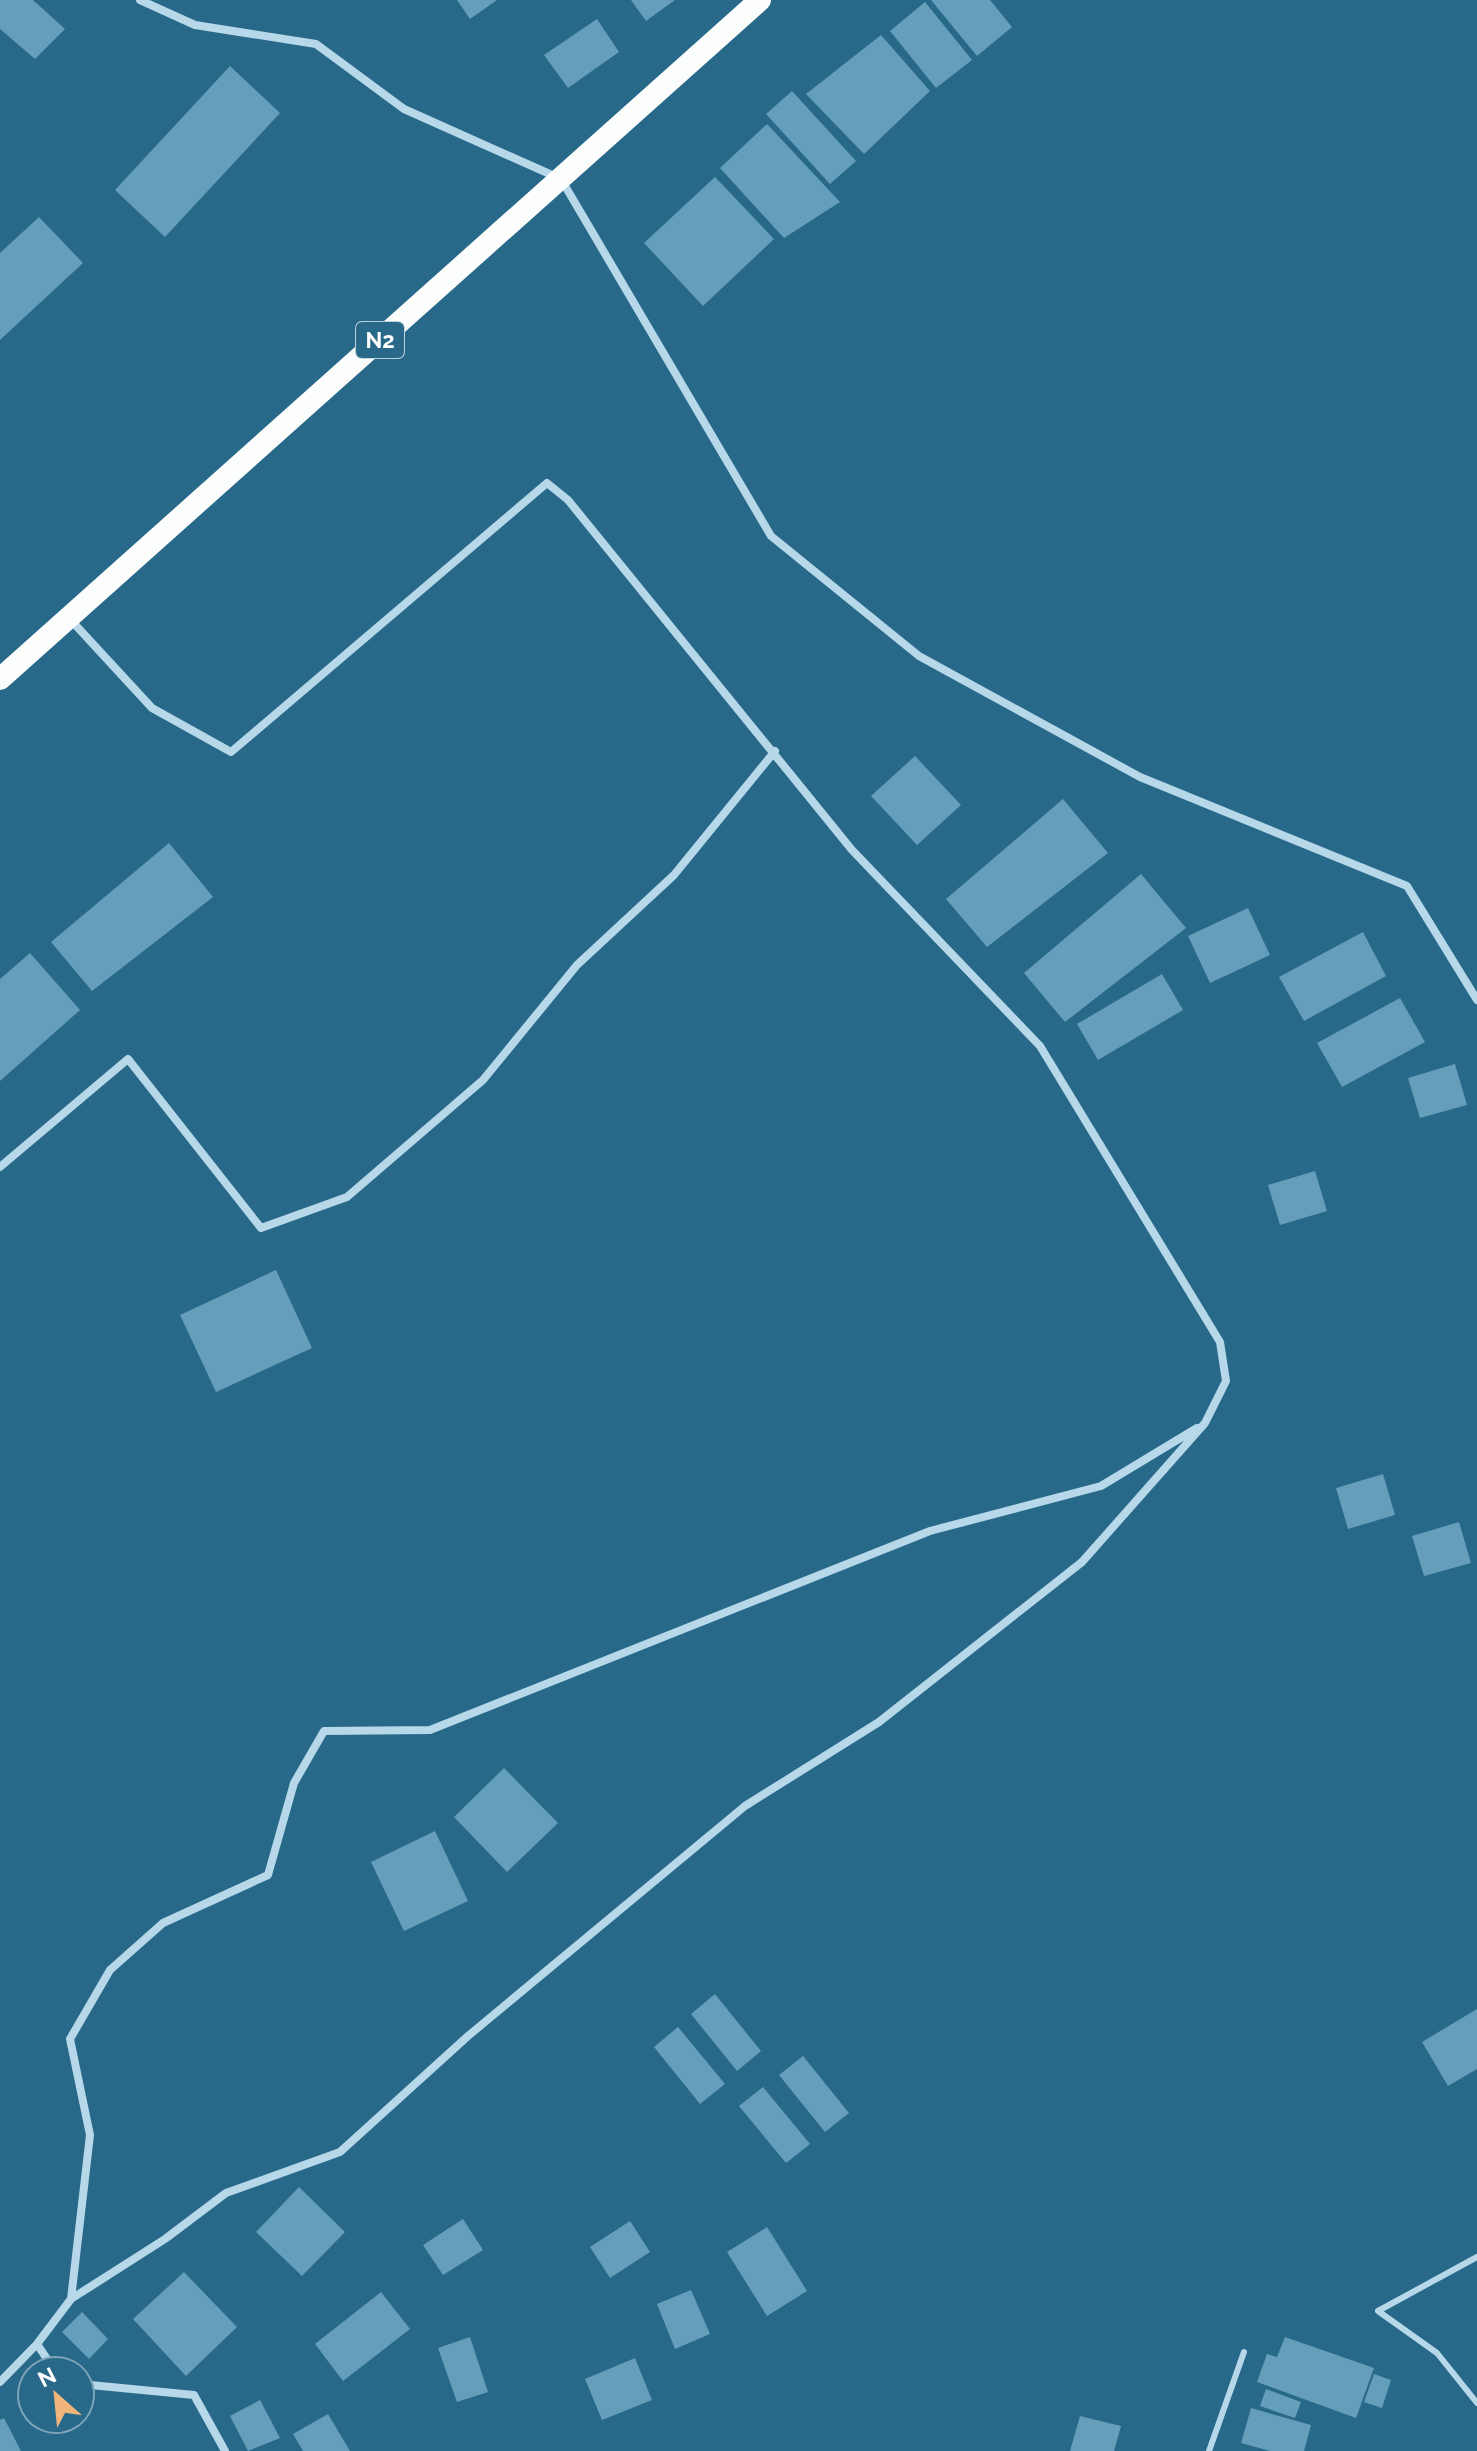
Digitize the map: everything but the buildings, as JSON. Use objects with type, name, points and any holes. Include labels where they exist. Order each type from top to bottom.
[{"type":"highway","name":"N2","points":[[0,679],[760,0]]},
{"type":"street","points":[[140,0],[195,25],[316,44],[404,109],[561,179],[771,536],[919,656],[1140,777],[1407,886],[1477,1000]]},
{"type":"street","points":[[0,2382],[37,2344],[71,2299],[165,2239],[226,2193],[340,2152],[468,2036],[745,1806],[879,1722],[1082,1562],[1205,1423],[1226,1381],[1220,1342],[1040,1046],[852,850],[775,751],[568,500],[547,483],[231,752],[152,708],[69,617]]},
{"type":"street","points":[[0,1167],[128,1059],[261,1228],[347,1197],[483,1080],[577,965],[674,875],[775,751]]},
{"type":"street","points":[[71,2299],[90,2135],[70,2039],[110,1970],[163,1923],[268,1875],[294,1783],[324,1731],[430,1730],[930,1531],[1101,1486],[1205,1423]]},
{"type":"street","points":[[37,2344],[44,2355]]},
{"type":"street","points":[[96,2386],[194,2395],[225,2451]]},
{"type":"lane","points":[[1477,2257],[1378,2311],[1437,2353],[1477,2403]]},
{"type":"lane","points":[[1209,2451],[1244,2352]]}]
